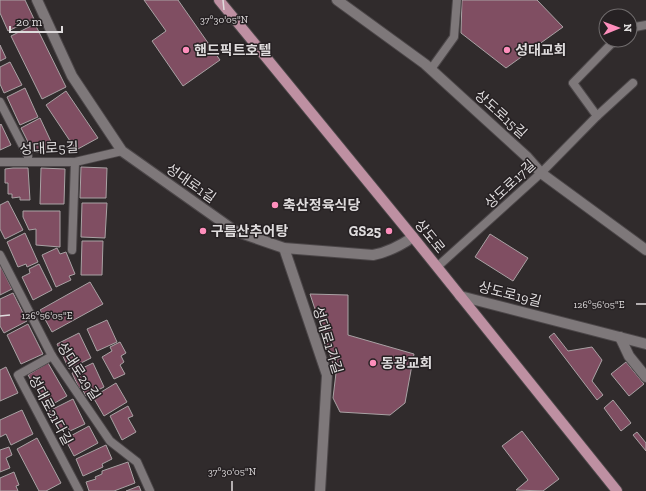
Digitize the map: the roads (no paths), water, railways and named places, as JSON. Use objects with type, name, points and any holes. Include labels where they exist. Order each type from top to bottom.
[{"type":"main road","name":"상도로","points":[[219,0],[413,237],[617,491]]},
{"type":"street","name":"성대로1길","points":[[37,0],[72,76],[122,151],[235,231],[284,248],[373,255],[387,253],[413,237]]},
{"type":"street","name":"상도로15길","points":[[337,0],[431,70],[527,157],[541,173],[645,247]]},
{"type":"street","name":"성대로1가길","points":[[284,248],[327,375],[320,491]]},
{"type":"street","name":"상도로19길","points":[[460,296],[646,344]]},
{"type":"street","points":[[620,337],[629,356],[646,377]]},
{"type":"lane","points":[[431,70],[454,37],[457,0]]},
{"type":"lane","points":[[597,116],[573,83],[607,48]]},
{"type":"lane","name":"상도로17길","points":[[437,267],[541,173],[597,116],[633,83]]},
{"type":"lane","points":[[0,102],[28,156],[28,162]]},
{"type":"lane","name":"성대로5길","points":[[0,162],[74,162],[122,151]]},
{"type":"lane","points":[[72,250],[74,162]]},
{"type":"lane","name":"성대로29길","points":[[0,255],[52,356],[110,441],[137,462],[150,491]]},
{"type":"lane","name":"성대로21다길","points":[[52,356],[18,375],[79,491]]},
{"type":"place","name":"핸드픽트호텔","points":[[186,50]]},
{"type":"place","name":"성대교회","points":[[507,50]]},
{"type":"place","name":"축산정육식당","points":[[275,205]]},
{"type":"place","name":"구름산추어탕","points":[[203,231]]},
{"type":"place","name":"GS25","points":[[389,231]]},
{"type":"place","name":"동광교회","points":[[373,363]]}]
